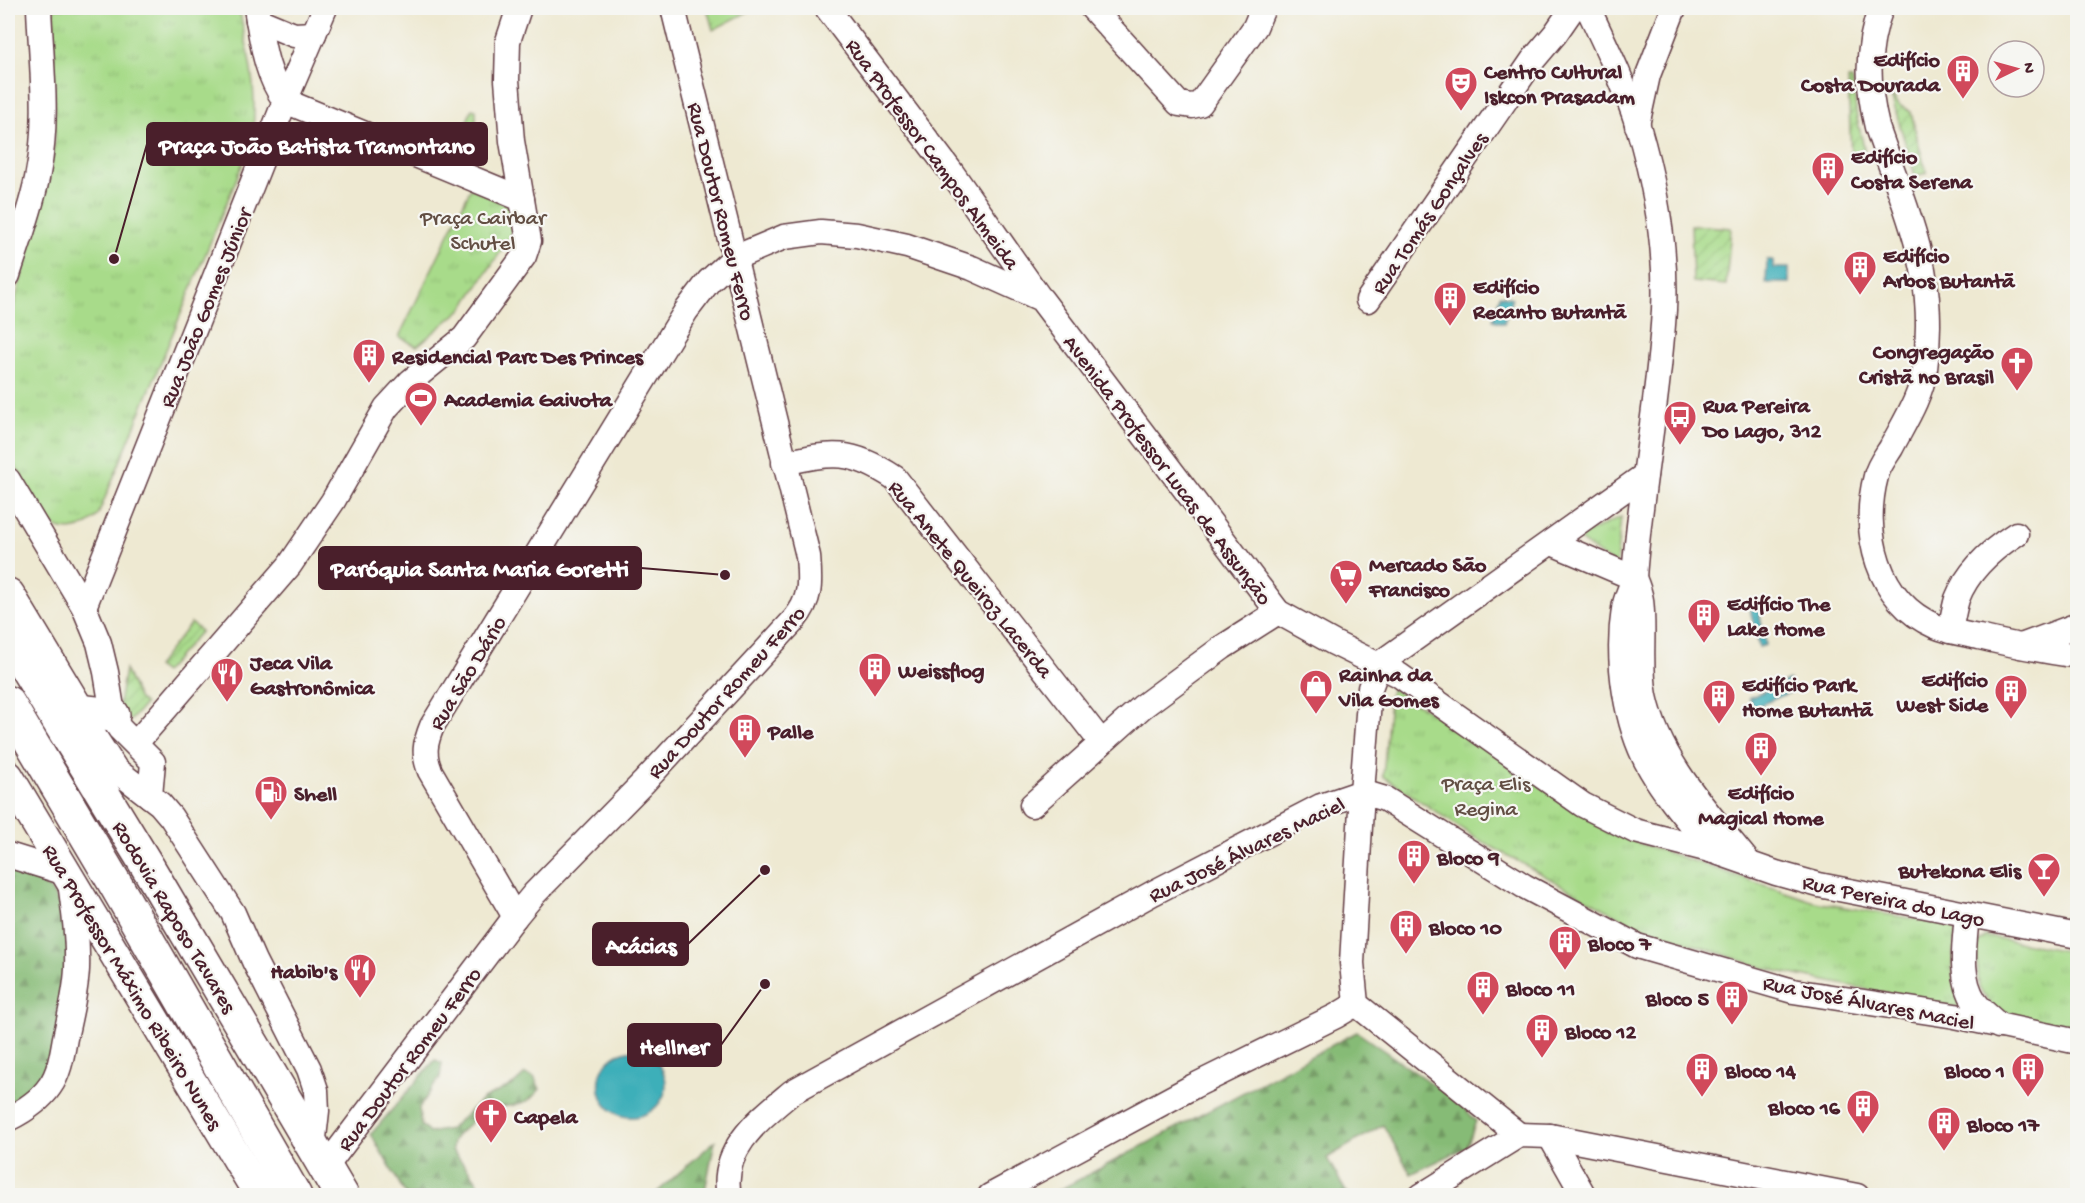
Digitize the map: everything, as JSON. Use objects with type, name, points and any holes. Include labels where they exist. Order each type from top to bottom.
[{"type":"highway","points":[[8,595],[78,711],[112,715]]},
{"type":"highway","name":"Rodovia Raposo Tavares","points":[[8,638],[149,869],[327,1170]]},
{"type":"highway","name":"Rodovia Raposo Tavares","points":[[8,703],[295,1196]]},
{"type":"main road","name":"Rua Professor Máximo Ribeiro Nunes","points":[[8,776],[260,1196]]},
{"type":"street","points":[[8,275],[38,174],[43,137],[44,106],[39,8]]},
{"type":"street","name":"Rua João Gomes Júnior","points":[[84,607],[285,101],[325,8]]},
{"type":"street","points":[[136,743],[288,566],[333,501],[386,408],[411,381],[464,338],[524,256],[529,241],[512,141],[507,60],[508,41],[519,8]]},
{"type":"street","name":"Rua Doutor Romeu Ferro","points":[[327,1170],[534,894],[644,782],[804,607],[809,591],[808,556],[673,8]]},
{"type":"street","name":"Rua Professor Campos Almeida","points":[[827,8],[952,173],[1041,299]]},
{"type":"street","points":[[1092,8],[1179,104],[1192,106],[1200,104],[1255,27],[1263,8]]},
{"type":"street","name":"Rua Tomás Gonçalves","points":[[1368,300],[1527,70],[1573,8]]},
{"type":"street","points":[[1588,8],[1615,67],[1637,124],[1660,230],[1664,290],[1658,376],[1634,578],[1624,608],[1623,682],[1627,707],[1651,769],[1671,800],[1713,851]]},
{"type":"street","points":[[1637,124],[1648,75],[1674,8]]},
{"type":"street","points":[[1881,8],[1874,25],[1870,49],[1871,105],[1876,127],[1921,257],[1927,300],[1927,341],[1925,371],[1916,400],[1876,473],[1869,512],[1876,560],[1896,595],[1911,611],[1936,627],[2078,656]]},
{"type":"street","points":[[257,14],[294,35],[314,34]]},
{"type":"street","points":[[257,14],[269,71],[275,87],[285,101],[522,199]]},
{"type":"street","name":"Avenida Professor Lucas de Assunção","points":[[734,258],[784,237],[821,232],[857,235],[907,246],[972,268],[1041,299],[1278,612],[1414,684],[1583,805],[1635,831],[1713,851]]},
{"type":"street","name":"Rua São Dário","points":[[515,917],[430,771],[426,760],[426,741],[432,726],[686,310],[709,281],[734,258]]},
{"type":"street","name":"Rua Anete Queiroz Lacerda","points":[[784,463],[836,453],[876,465],[895,477],[1101,742]]},
{"type":"street","points":[[1520,1135],[1356,1004],[1352,963],[1370,688],[1379,664],[1645,475]]},
{"type":"street","points":[[8,480],[84,607],[99,643],[112,715],[120,729],[153,762],[150,796]]},
{"type":"street","points":[[1950,631],[1958,598],[1977,565],[1995,547],[2016,534]]},
{"type":"street","points":[[1552,543],[1634,578],[1641,599],[1645,696],[1656,729],[1669,759],[1749,863]]},
{"type":"street","points":[[1032,805],[1142,707],[1223,646],[1278,612]]},
{"type":"street","points":[[2021,646],[2078,625]]},
{"type":"street","points":[[78,711],[116,770],[160,804],[171,817],[233,913],[254,961],[309,1070],[316,1090],[317,1111],[327,1170]]},
{"type":"street","name":"Rua José Álvares Maciel","points":[[729,1196],[728,1172],[737,1145],[766,1114],[792,1092],[1153,893],[1321,806],[1362,792],[1385,799],[1524,886],[1637,946],[1792,991],[1955,1016],[2078,1042]]},
{"type":"street","name":"Rua Pereira do Lago","points":[[1713,851],[1819,885],[2078,936]]},
{"type":"street","points":[[8,855],[68,876],[76,931],[77,968],[60,1063],[51,1085],[25,1110],[8,1119]]},
{"type":"street","points":[[1967,914],[1964,955],[1967,984],[1975,1003],[1999,1026]]},
{"type":"street","points":[[990,1196],[1184,1092],[1356,1004]]},
{"type":"street","points":[[1421,1196],[1520,1135],[1550,1136],[1763,1186],[1857,1196]]},
{"type":"street","points":[[1550,1136],[1584,1196]]},
{"type":"green space","points":[[54,8],[239,8],[254,94],[250,146],[98,515],[80,528],[66,530],[47,520],[8,454],[8,328],[49,173],[55,141]]},
{"type":"green space","points":[[707,8],[755,8],[713,30]]},
{"type":"green space","points":[[1848,79],[1852,79],[1857,118],[1866,156],[1851,157]]},
{"type":"green space","points":[[1890,92],[1899,105],[1911,112],[1927,173],[1915,176]]},
{"type":"green space","name":"Praça Cairbar Schutel","points":[[472,109],[476,110],[476,144],[460,139]]},
{"type":"green space","name":"Praça Cairbar Schutel","points":[[471,188],[510,206],[513,233],[463,308],[417,346],[399,337]]},
{"type":"green space","points":[[1691,225],[1731,228],[1726,285],[1693,282]]},
{"type":"green space","points":[[1621,517],[1616,566],[1577,538]]},
{"type":"green space","points":[[191,623],[201,631],[164,673],[156,667]]},
{"type":"green space","points":[[125,669],[138,698],[145,704],[131,720],[123,719],[119,704]]},
{"type":"green space","name":"Praça Elis Regina","points":[[1391,688],[1504,757],[1624,838],[1815,902],[1956,926],[1952,965],[1954,984],[1964,1009],[1767,969],[1632,924],[1474,837],[1383,776]]},
{"type":"green space","points":[[8,862],[51,890],[64,912],[68,953],[62,987],[56,1053],[47,1084],[8,1112]]},
{"type":"green space","points":[[1985,936],[2077,953],[2077,1025],[2028,1019],[1996,1011],[1979,988],[1976,945]]},
{"type":"green space","points":[[1357,1032],[1461,1104],[1476,1121],[1467,1147],[1411,1174],[1383,1125],[1327,1158],[1348,1195],[1050,1195]]},
{"type":"green space","points":[[435,1060],[442,1063],[440,1077],[419,1108],[421,1125],[429,1133],[450,1129],[483,1099],[514,1084],[525,1074],[534,1077],[540,1089],[524,1103],[484,1112],[465,1127],[453,1141],[452,1150],[475,1178],[483,1195],[406,1195],[371,1134]]},
{"type":"green space","points":[[715,1141],[704,1195],[654,1195]]},
{"type":"water","points":[[1767,260],[1773,260],[1773,268],[1789,268],[1789,283],[1766,283]]},
{"type":"water","points":[[1500,295],[1512,298],[1504,323],[1493,320]]},
{"type":"water","points":[[1758,607],[1766,645],[1759,647],[1750,609]]},
{"type":"water","points":[[1789,680],[1793,691],[1753,708],[1749,698]]},
{"type":"water","points":[[636,1050],[659,1065],[666,1081],[662,1099],[656,1107],[649,1113],[635,1117],[620,1115],[609,1108],[602,1098],[600,1086],[601,1073],[608,1062],[619,1054]]},
{"type":"place","name":"Edifício Costa Dourada","points":[[1963,100]]},
{"type":"place","name":"Centro Cultural Iskcon Prasadam","points":[[1461,112]]},
{"type":"place","name":"Edifício Costa Serena","points":[[1828,197]]},
{"type":"place","name":"Praça João Batista Tramontano","points":[[114,259]]},
{"type":"place","name":"Edifício Arbos Butantã","points":[[1860,296]]},
{"type":"place","name":"Edifício Recanto Butantã","points":[[1450,327]]},
{"type":"place","name":"Residencial Parc Des Princes","points":[[369,384]]},
{"type":"place","name":"Congregação Cristã no Brasil","points":[[2017,392]]},
{"type":"place","name":"Academia Gaivota","points":[[421,427]]},
{"type":"place","name":"Rua Pereira Do Lago, 312","points":[[1680,446]]},
{"type":"place","name":"Paróquia Santa Maria Goretti","points":[[725,575]]},
{"type":"place","name":"Mercado São Francisco","points":[[1346,605]]},
{"type":"place","name":"Edifício The Lake Home","points":[[1704,644]]},
{"type":"place","name":"Weissflog","points":[[875,698]]},
{"type":"place","name":"Jeca Vila Gastronômica","points":[[227,703]]},
{"type":"place","name":"Rainha da Vila Gomes","points":[[1316,715]]},
{"type":"place","name":"Edifício West Side","points":[[2011,720]]},
{"type":"place","name":"Edifício Park Home Butantã","points":[[1719,725]]},
{"type":"place","name":"Palle","points":[[745,759]]},
{"type":"place","name":"Edifício Magical Home","points":[[1761,777]]},
{"type":"place","name":"Shell","points":[[271,821]]},
{"type":"place","name":"Acácias","points":[[765,870]]},
{"type":"place","name":"Bloco 9","points":[[1414,885]]},
{"type":"place","name":"Butekona Elis","points":[[2044,898]]},
{"type":"place","name":"Bloco 10","points":[[1406,955]]},
{"type":"place","name":"Bloco 7","points":[[1565,971]]},
{"type":"place","name":"Hellner","points":[[765,984]]},
{"type":"place","name":"Habib's","points":[[360,999]]},
{"type":"place","name":"Bloco 11","points":[[1483,1016]]},
{"type":"place","name":"Bloco 5","points":[[1732,1026]]},
{"type":"place","name":"Bloco 12","points":[[1542,1059]]},
{"type":"place","name":"Bloco 14","points":[[1702,1098]]},
{"type":"place","name":"Bloco 1","points":[[2028,1098]]},
{"type":"place","name":"Bloco 16","points":[[1863,1135]]},
{"type":"place","name":"Capela","points":[[491,1144]]},
{"type":"place","name":"Bloco 17","points":[[1944,1152]]}]
